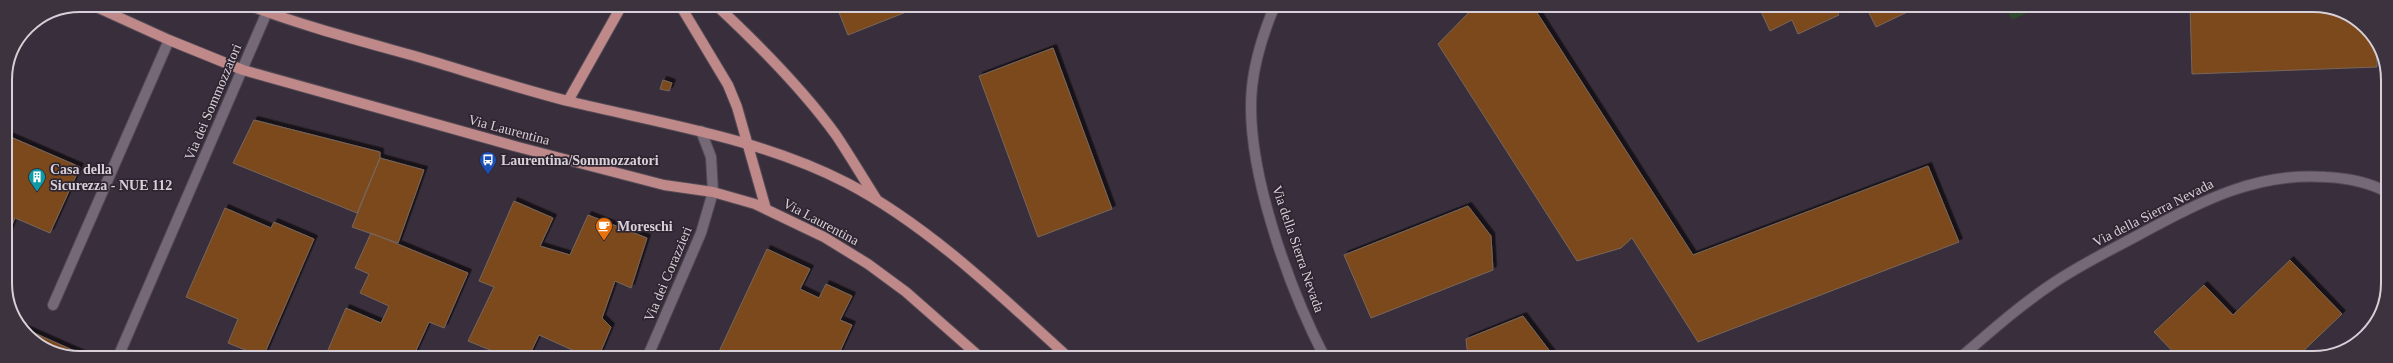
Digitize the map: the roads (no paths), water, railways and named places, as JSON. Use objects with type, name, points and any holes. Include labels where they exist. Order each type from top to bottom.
[{"type":"main road","name":"Via Laurentina","points":[[107,12],[169,40],[243,70],[375,108],[556,157],[664,185],[713,192],[766,209],[824,237],[874,268],[906,292],[973,351]]},
{"type":"main road","points":[[267,12],[568,101],[747,144],[830,175],[878,201],[928,236],[1061,351]]},
{"type":"main road","points":[[568,101],[618,12]]},
{"type":"main road","points":[[684,12],[728,85],[737,107],[766,209]]},
{"type":"main road","points":[[723,12],[774,63],[812,105],[835,134],[878,201]]},
{"type":"street","name":"Via dei Sommozzatori","points":[[121,351],[267,12]]},
{"type":"street","name":"Via della Sierra Nevada","points":[[1272,12],[1260,46],[1252,86],[1254,148],[1264,197],[1272,224],[1306,316],[1322,351]]},
{"type":"street","points":[[53,305],[169,40]]},
{"type":"street","name":"Via dei Corazzieri","points":[[650,351],[702,233],[713,192],[711,157],[701,132]]},
{"type":"street","name":"Via della Sierra Nevada","points":[[1968,351],[2003,321],[2052,284],[2171,218],[2231,190],[2260,181],[2292,176],[2340,178],[2361,182],[2381,190]]},
{"type":"place","name":"Laurentina/Sommozzatori","points":[[488,175]]},
{"type":"place","name":"Casa della Sicurezza - NUE 112","points":[[37,192]]},
{"type":"place","name":"Moreschi","points":[[604,241]]}]
